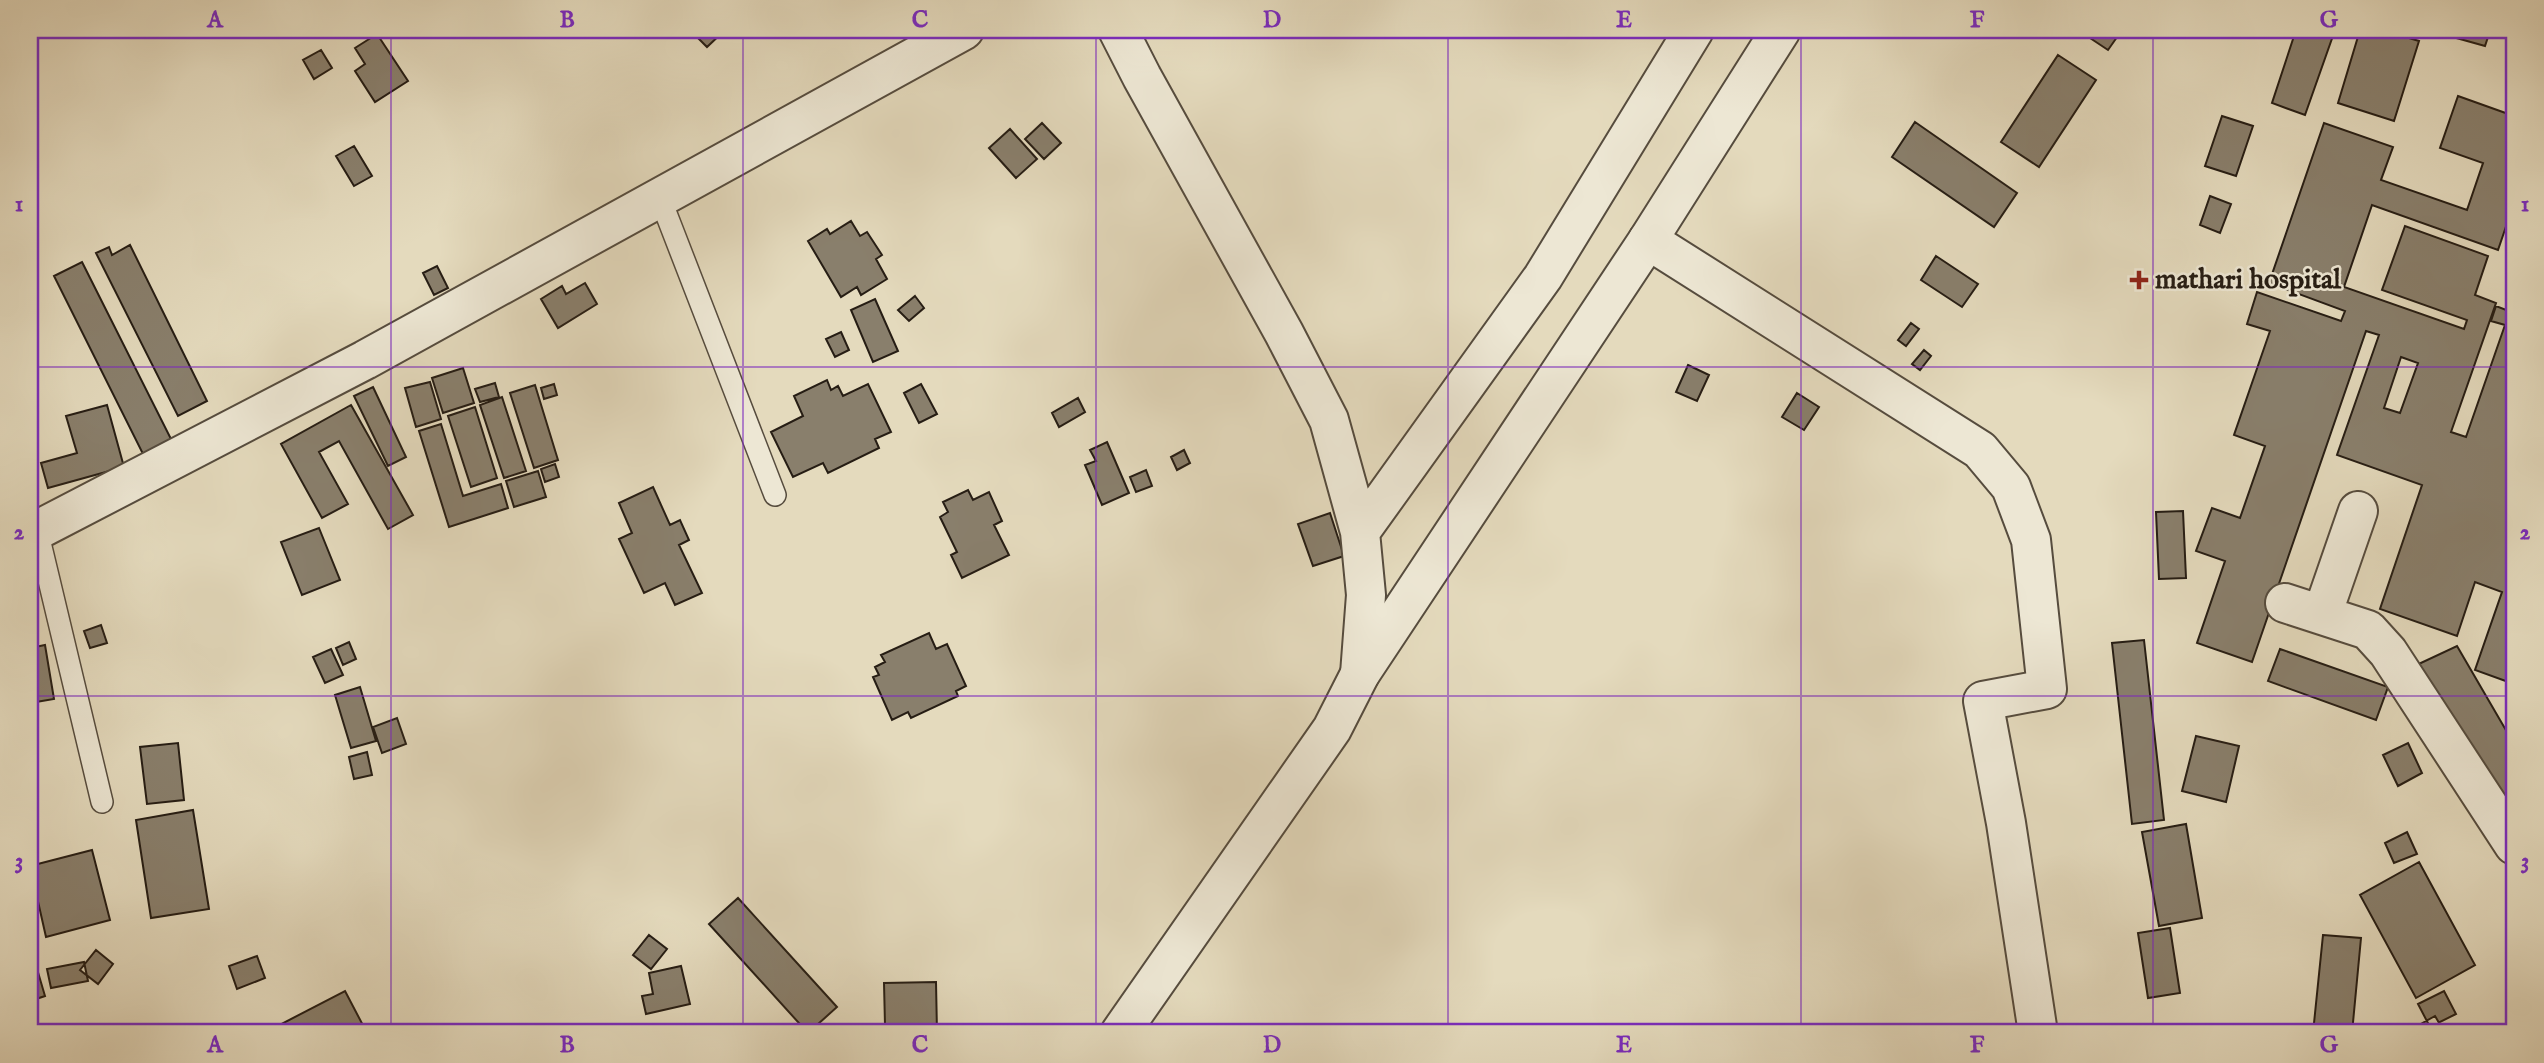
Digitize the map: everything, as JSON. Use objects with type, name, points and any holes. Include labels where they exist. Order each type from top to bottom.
[{"type":"street","points":[[33,532],[365,360],[964,30]]},
{"type":"street","points":[[1118,30],[1284,333],[1329,421],[1360,532],[1366,596],[1360,674]]},
{"type":"street","points":[[1360,532],[1543,277],[1694,30]]},
{"type":"street","points":[[1120,1033],[1332,729],[1360,674],[1648,240],[1781,30]]},
{"type":"street","points":[[1648,240],[1980,450],[2011,487],[2031,540],[2047,689],[1983,701],[2006,823],[2038,1033]]},
{"type":"street","points":[[2322,615],[2358,511]]},
{"type":"street","points":[[2286,604],[2368,630],[2388,652],[2514,845]]},
{"type":"lane","points":[[660,198],[775,495]]},
{"type":"lane","points":[[33,532],[102,802]]},
{"type":"building","points":[[690,30],[725,30],[707,47]]},
{"type":"building","points":[[2078,30],[2122,30],[2108,50]]},
{"type":"building","points":[[2296,30],[2335,30],[2305,115],[2272,103]]},
{"type":"building","points":[[2360,30],[2382,30],[2419,41],[2394,121],[2338,103]]},
{"type":"building","points":[[2443,30],[2514,30],[2514,38],[2490,31],[2485,46],[2442,34]]},
{"type":"building","points":[[377,34],[408,81],[375,102],[355,71],[365,64],[355,48]]},
{"type":"building","points":[[321,50],[332,68],[314,79],[303,60]]},
{"type":"building","points":[[2058,55],[2096,80],[2039,167],[2001,142]]},
{"type":"building","points":[[2458,96],[2514,116],[2514,203],[2498,250],[2372,205],[2344,287],[2464,329],[2467,320],[2382,290],[2405,226],[2488,256],[2475,295],[2496,303],[2451,432],[2466,437],[2505,325],[2491,321],[2496,306],[2514,313],[2514,684],[2475,670],[2502,592],[2475,582],[2457,636],[2380,609],[2422,485],[2337,455],[2379,335],[2366,331],[2252,662],[2197,643],[2225,561],[2196,551],[2212,508],[2240,518],[2265,446],[2234,435],[2270,331],[2247,324],[2257,292],[2341,321],[2345,311],[2269,283],[2324,123],[2393,147],[2381,180],[2467,210],[2483,163],[2440,148]],"holes":[[[2401,357],[2418,363],[2400,413],[2384,408]]]},
{"type":"building","points":[[2222,116],[2253,126],[2236,176],[2205,166]]},
{"type":"building","points":[[1915,122],[2017,193],[1994,227],[1892,157]]},
{"type":"building","points":[[1042,123],[1061,143],[1044,159],[1025,139]]},
{"type":"building","points":[[1010,129],[1037,159],[1016,178],[989,148]]},
{"type":"building","points":[[354,146],[372,176],[354,186],[336,156]]},
{"type":"building","points":[[2210,196],[2231,204],[2220,233],[2200,225]]},
{"type":"building","points":[[851,221],[860,236],[867,232],[882,255],[876,259],[887,279],[861,295],[857,287],[841,297],[808,241],[827,229],[830,234]]},
{"type":"building","points":[[130,245],[207,401],[178,416],[96,253],[109,247],[112,255]]},
{"type":"building","points":[[1936,256],[1978,284],[1962,307],[1921,280]]},
{"type":"building","points":[[82,262],[171,439],[143,454],[54,276]]},
{"type":"building","points":[[437,266],[448,288],[434,295],[423,273]]},
{"type":"building","points":[[585,283],[597,304],[558,328],[541,299],[562,286],[566,294]]},
{"type":"building","points":[[915,296],[924,308],[909,321],[898,310]]},
{"type":"building","points":[[875,299],[898,351],[873,362],[851,310]]},
{"type":"building","points":[[1911,323],[1919,329],[1906,346],[1898,340]]},
{"type":"building","points":[[841,332],[849,350],[835,357],[826,339]]},
{"type":"building","points":[[1924,350],[1931,356],[1920,370],[1912,364]]},
{"type":"building","points":[[1688,365],[1709,375],[1697,401],[1676,392]]},
{"type":"building","points":[[463,368],[474,403],[443,413],[432,378]]},
{"type":"building","points":[[827,380],[831,390],[838,386],[843,396],[868,384],[891,432],[875,439],[879,448],[828,473],[823,463],[793,477],[771,432],[803,416],[794,396]]},
{"type":"building","points":[[430,382],[441,419],[416,427],[405,388]]},
{"type":"building","points":[[495,383],[499,397],[480,402],[475,389]]},
{"type":"building","points":[[554,384],[557,395],[544,399],[541,388]]},
{"type":"building","points":[[921,384],[937,414],[919,423],[904,393]]},
{"type":"building","points":[[535,385],[558,460],[534,468],[510,393]]},
{"type":"building","points":[[373,387],[406,457],[388,466],[354,396]]},
{"type":"building","points":[[1797,393],[1819,407],[1804,430],[1782,417]]},
{"type":"building","points":[[502,397],[526,471],[504,478],[480,405]]},
{"type":"building","points":[[1078,398],[1085,412],[1059,427],[1052,413]]},
{"type":"building","points":[[107,405],[124,467],[48,488],[41,463],[77,453],[66,416]]},
{"type":"building","points":[[351,405],[413,515],[388,529],[339,441],[319,452],[348,504],[322,518],[281,444]]},
{"type":"building","points":[[475,407],[497,478],[471,487],[448,416]]},
{"type":"building","points":[[441,424],[463,496],[501,484],[508,508],[449,527],[419,431]]},
{"type":"building","points":[[1107,442],[1129,493],[1102,505],[1085,465],[1096,461],[1090,450]]},
{"type":"building","points":[[1184,450],[1190,463],[1177,470],[1171,457]]},
{"type":"building","points":[[555,464],[559,477],[545,482],[541,469]]},
{"type":"building","points":[[1146,470],[1152,486],[1136,492],[1130,477]]},
{"type":"building","points":[[538,471],[546,497],[514,507],[506,481]]},
{"type":"building","points":[[653,487],[670,525],[680,520],[689,540],[679,545],[702,593],[675,605],[665,583],[644,593],[619,539],[632,533],[619,503]]},
{"type":"building","points":[[968,490],[973,500],[989,492],[1002,521],[994,525],[1009,555],[962,578],[951,555],[957,552],[940,517],[948,512],[943,502]]},
{"type":"building","points":[[2183,511],[2186,578],[2159,579],[2156,512]]},
{"type":"building","points":[[1330,513],[1344,556],[1313,566],[1298,524]]},
{"type":"building","points":[[319,528],[340,580],[302,595],[281,542]]},
{"type":"building","points":[[101,625],[107,643],[90,648],[84,631]]},
{"type":"building","points":[[929,633],[936,649],[947,644],[966,686],[956,691],[958,696],[911,718],[908,712],[892,720],[873,677],[879,675],[875,667],[885,662],[881,655]]},
{"type":"building","points":[[2144,640],[2164,820],[2132,824],[2112,643]]},
{"type":"building","points":[[349,642],[356,659],[343,665],[336,648]]},
{"type":"building","points":[[45,645],[54,699],[30,703],[30,648]]},
{"type":"building","points":[[2457,646],[2514,744],[2514,835],[2408,669]]},
{"type":"building","points":[[331,649],[343,675],[325,683],[313,657]]},
{"type":"building","points":[[2280,649],[2388,687],[2376,720],[2268,681]]},
{"type":"building","points":[[360,687],[376,741],[351,748],[335,695]]},
{"type":"building","points":[[397,718],[406,744],[382,753],[373,727]]},
{"type":"building","points":[[2196,736],[2239,746],[2226,802],[2182,791]]},
{"type":"building","points":[[178,743],[184,800],[147,804],[140,747]]},
{"type":"building","points":[[2408,743],[2422,773],[2398,786],[2383,755]]},
{"type":"building","points":[[367,752],[372,775],[354,779],[349,757]]},
{"type":"building","points":[[193,810],[209,909],[151,918],[136,820]]},
{"type":"building","points":[[2186,824],[2202,918],[2159,926],[2142,832]]},
{"type":"building","points":[[2407,832],[2417,854],[2394,863],[2385,843]]},
{"type":"building","points":[[92,850],[110,920],[46,937],[30,866]]},
{"type":"building","points":[[2419,862],[2475,965],[2416,998],[2360,895]]},
{"type":"building","points":[[738,898],[837,1007],[808,1033],[709,924]]},
{"type":"building","points":[[2170,928],[2180,993],[2148,998],[2138,933]]},
{"type":"building","points":[[649,935],[667,949],[651,969],[633,955]]},
{"type":"building","points":[[2323,935],[2361,938],[2352,1033],[2313,1033]]},
{"type":"building","points":[[96,950],[113,964],[98,984],[80,970]]},
{"type":"building","points":[[257,956],[265,978],[237,989],[229,966]]},
{"type":"building","points":[[35,962],[45,996],[30,1001],[30,964]]},
{"type":"building","points":[[84,962],[88,981],[51,988],[47,969]]},
{"type":"building","points":[[681,966],[690,1004],[646,1014],[642,996],[653,994],[649,973]]},
{"type":"building","points":[[936,982],[937,1033],[905,1033],[905,1025],[885,1025],[884,983]]},
{"type":"building","points":[[345,991],[367,1033],[266,1032]]},
{"type":"building","points":[[2444,991],[2456,1014],[2430,1027],[2418,1004]]},
{"type":"building","points":[[2435,1016],[2445,1033],[2405,1033]]},
{"type":"place","name":"mathari hospital","points":[[2139,280]]}]
